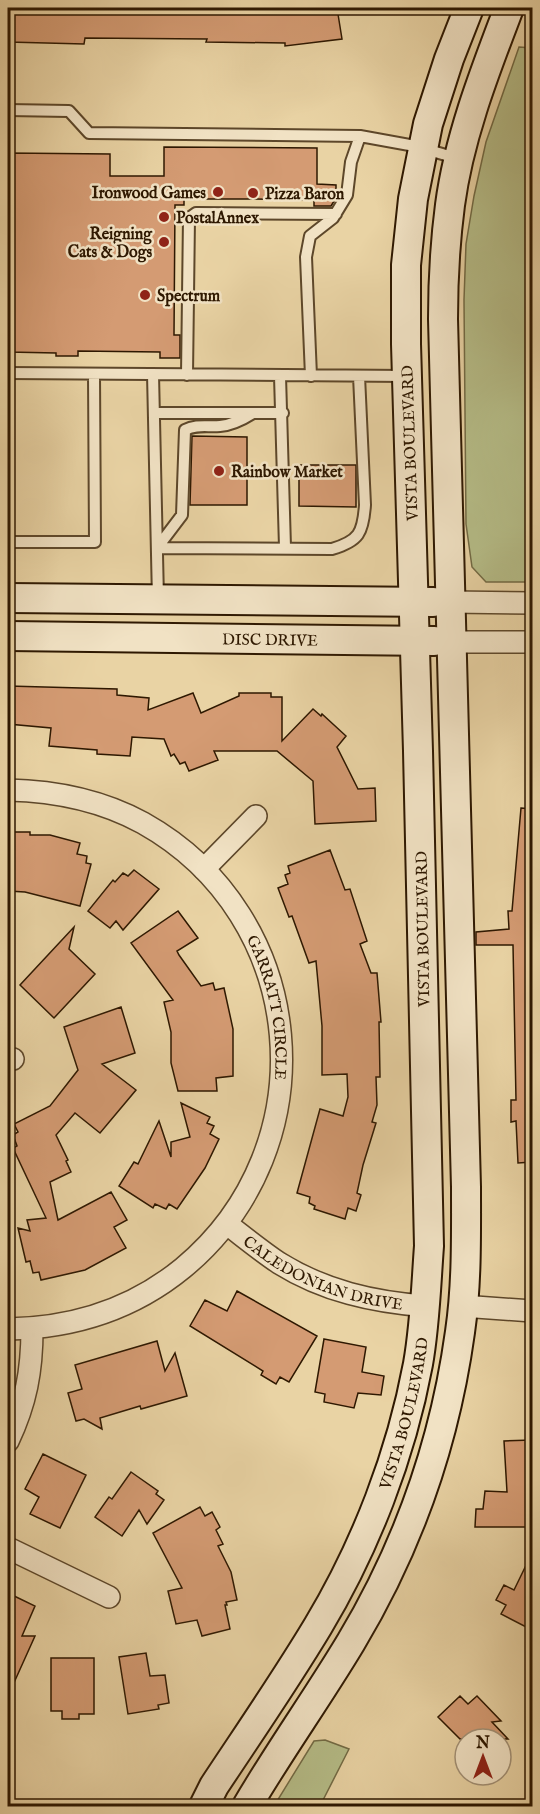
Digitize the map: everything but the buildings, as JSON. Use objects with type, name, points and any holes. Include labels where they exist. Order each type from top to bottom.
[{"type":"main road","name":"VISTA BOULEVARD","points":[[204,1806],[214,1786],[318,1626],[352,1564],[388,1475],[418,1366],[426,1306],[429,1236],[406,265],[413,199],[428,124],[449,59],[469,8]]},
{"type":"main road","points":[[247,1806],[352,1641],[381,1586],[411,1520],[432,1463],[449,1400],[460,1331],[466,1257],[466,1187],[443,267],[450,203],[459,159],[477,95],[509,8]]},
{"type":"main road","points":[[8,598],[450,602]]},
{"type":"main road","name":"DISC DRIVE","points":[[8,636],[451,642]]},
{"type":"main road","points":[[411,1520],[412,1478],[443,1311],[438,1306],[426,1306]]},
{"type":"street","points":[[450,602],[532,603]]},
{"type":"street","name":"DISC DRIVE","points":[[451,642],[532,642]]},
{"type":"street","name":"GARRATT CIRCLE","points":[[8,790],[37,790],[75,797],[108,807],[142,823],[175,844],[204,869],[224,891],[241,916],[262,957],[275,996],[282,1035],[282,1075],[274,1125],[266,1154],[248,1191],[227,1224],[199,1255],[168,1280],[136,1300],[104,1314],[70,1324],[32,1329],[8,1329]]},
{"type":"street","points":[[204,869],[256,816]]},
{"type":"street","name":"CALEDONIAN DRIVE","points":[[227,1224],[279,1263],[313,1281],[346,1294],[384,1302],[426,1306]]},
{"type":"street","points":[[462,1306],[532,1311]]},
{"type":"street","points":[[8,1441],[26,1393],[32,1361],[32,1329]]},
{"type":"street","points":[[8,1548],[109,1597]]},
{"type":"lane","points":[[8,110],[69,111],[89,133],[360,136],[395,141],[459,159]]},
{"type":"lane","points":[[311,376],[306,257],[310,236],[333,218],[347,195],[351,162],[360,136]]},
{"type":"lane","points":[[187,375],[189,218],[196,213],[336,214]]},
{"type":"lane","points":[[8,373],[407,376]]},
{"type":"lane","points":[[8,542],[95,542],[94,374]]},
{"type":"lane","points":[[153,375],[158,599]]},
{"type":"lane","points":[[280,376],[283,413],[285,547]]},
{"type":"lane","points":[[157,548],[332,549],[356,539],[364,525],[365,505],[359,376]]},
{"type":"lane","points":[[154,413],[283,413]]},
{"type":"lane","points":[[157,548],[182,515],[185,430],[192,426],[221,426],[237,423],[253,413]]},
{"type":"green space","points":[[519,47],[532,48],[532,582],[486,582],[472,567],[466,524],[464,300],[466,244],[486,142]]},
{"type":"green space","points":[[325,1740],[349,1749],[320,1806],[274,1806],[314,1741]]},
{"type":"place","name":"Ironwood Games","points":[[218,192]]},
{"type":"place","name":"Pizza Baron","points":[[253,193]]},
{"type":"place","name":"PostalAnnex","points":[[164,217]]},
{"type":"place","name":"Reigning Cats & Dogs","points":[[164,242]]},
{"type":"place","name":"Spectrum","points":[[145,295]]},
{"type":"place","name":"Rainbow Market","points":[[219,471]]}]
